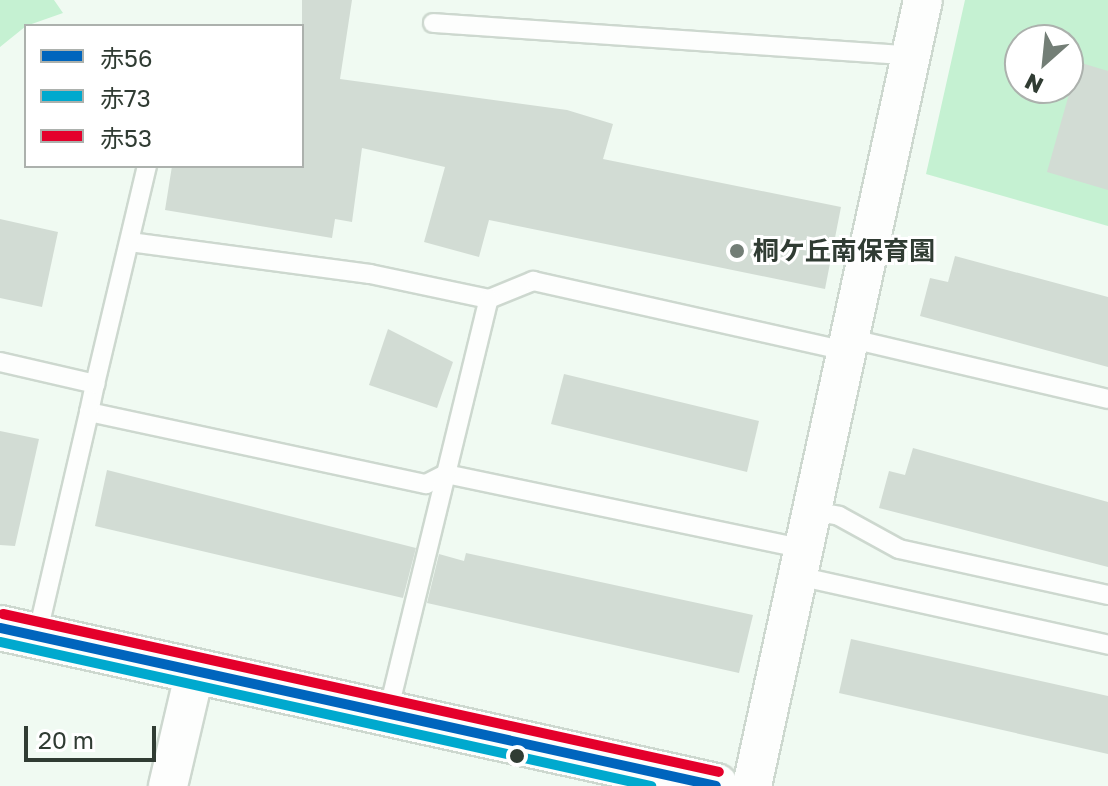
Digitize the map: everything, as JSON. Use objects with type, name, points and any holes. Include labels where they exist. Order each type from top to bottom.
[{"type":"main road","points":[[19,632],[716,786]]},
{"type":"street","points":[[752,786],[923,0]]},
{"type":"street","points":[[168,786],[195,671]]},
{"type":"lane","points":[[433,23],[912,56]]},
{"type":"lane","points":[[19,632],[89,412],[147,168]]},
{"type":"lane","points":[[130,242],[370,274],[489,299],[533,281],[1108,399]]},
{"type":"lane","points":[[388,712],[489,299]]},
{"type":"lane","points":[[0,362],[95,384]]},
{"type":"lane","points":[[89,412],[426,484],[446,474],[801,562],[1108,645]]},
{"type":"lane","points":[[812,511],[839,516],[899,549],[1108,595]]},
{"type":"green space","points":[[0,0],[54,0],[63,13],[24,24],[24,28],[0,47]]},
{"type":"green space","points":[[965,0],[1108,0],[1108,226],[926,174]]},
{"type":"building","points":[[302,0],[352,0],[340,79],[567,110],[613,124],[603,159],[841,207],[825,289],[489,220],[479,257],[424,242],[445,167],[362,148],[352,222],[335,219],[332,238],[165,210],[172,168],[304,168]]},
{"type":"building","points":[[1084,64],[1108,71],[1108,190],[1047,172],[1066,104],[1084,104]]},
{"type":"building","points":[[0,219],[58,232],[42,307],[0,298]]},
{"type":"building","points":[[955,256],[1108,297],[1108,367],[920,316],[930,278],[948,282]]},
{"type":"building","points":[[388,329],[453,362],[437,408],[369,385]]},
{"type":"building","points":[[564,374],[759,421],[747,472],[551,424]]},
{"type":"building","points":[[0,431],[39,439],[15,546],[0,545]]},
{"type":"building","points":[[913,448],[1108,502],[1108,567],[879,508],[889,471],[905,475]]},
{"type":"building","points":[[107,470],[416,548],[403,598],[95,526]]},
{"type":"building","points":[[466,553],[753,615],[739,673],[427,603],[439,554],[464,561]]},
{"type":"building","points":[[851,639],[1108,696],[1108,754],[839,693]]},
{"type":"transit line","name":"赤53","points":[[3,614],[719,772]]},
{"type":"transit line","name":"赤56","points":[[0,628],[716,786]]},
{"type":"transit line","name":"赤73","points":[[0,642],[651,786]]},
{"type":"place","name":"桐ケ丘南保育園","points":[[737,251]]}]
